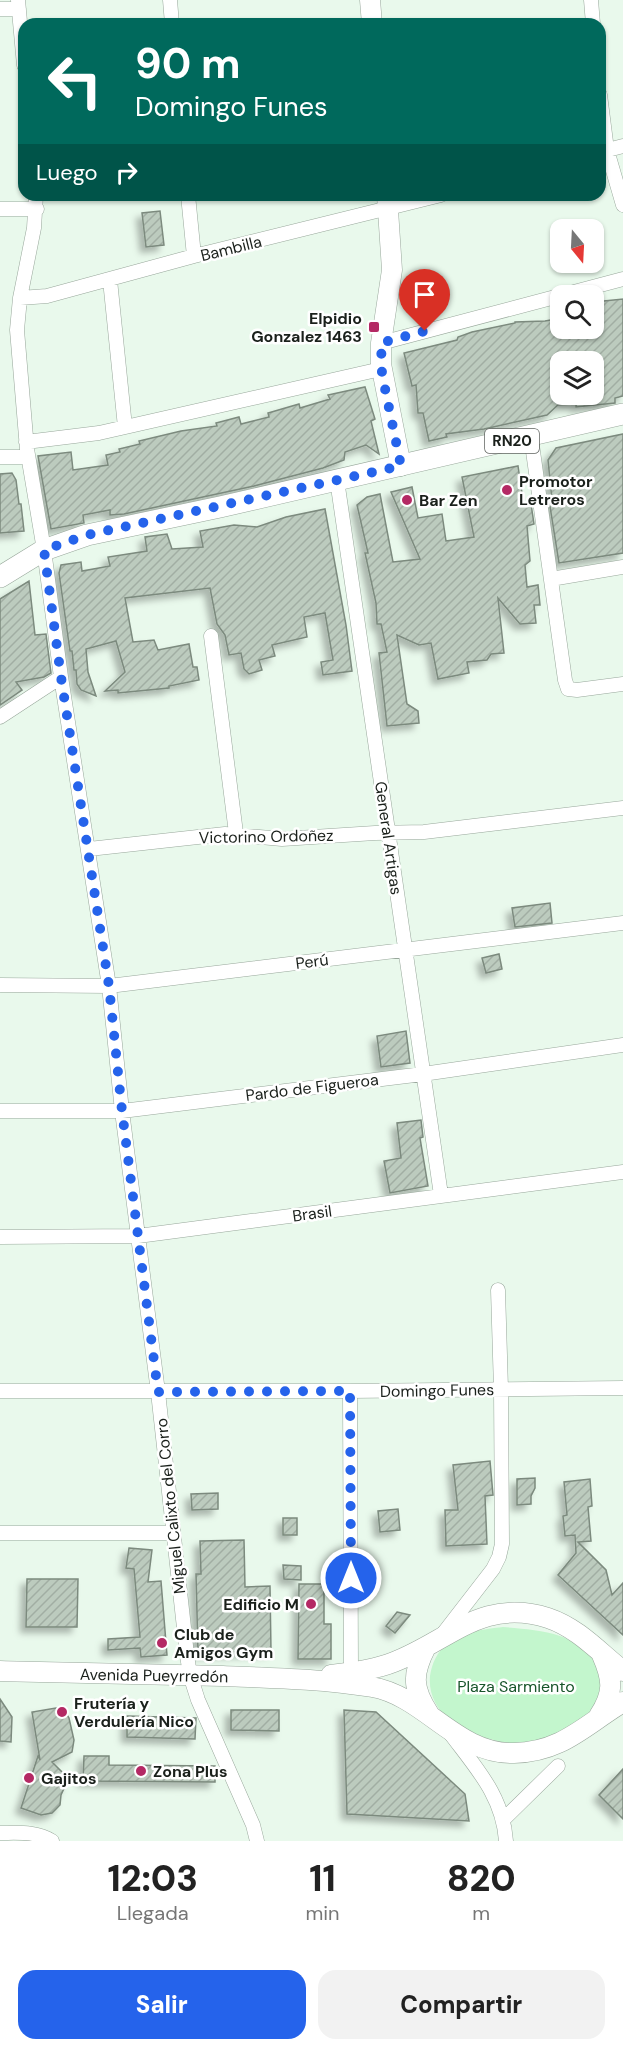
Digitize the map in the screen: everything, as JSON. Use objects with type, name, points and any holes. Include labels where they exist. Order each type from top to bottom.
[{"type":"main road","points":[[370,0],[372,18]]},
{"type":"main road","points":[[388,202],[393,270],[381,343],[381,369],[401,466]]},
{"type":"main road","name":"RN20","points":[[0,577],[44,550],[87,535],[401,466],[623,414]]},
{"type":"main road","name":"Avenida Pueyrredón","points":[[307,1679],[393,1662],[465,1624],[494,1615],[519,1612],[549,1618],[567,1628],[588,1640],[602,1655],[623,1671]]},
{"type":"main road","name":"Avenida Pueyrredón","points":[[431,1716],[421,1701],[415,1682],[416,1666],[432,1643]]},
{"type":"main road","name":"Avenida Pueyrredón","points":[[598,1718],[609,1702],[611,1685],[609,1671],[602,1655]]},
{"type":"main road","name":"Avenida Pueyrredón","points":[[0,1671],[307,1679],[375,1688],[397,1696],[476,1746],[512,1754],[537,1751],[565,1742],[623,1702]]},
{"type":"street","points":[[170,0],[172,18]]},
{"type":"street","points":[[591,0],[592,18]]},
{"type":"street","points":[[0,9],[18,4]]},
{"type":"street","points":[[606,150],[623,146]]},
{"type":"street","points":[[606,159],[623,205]]},
{"type":"street","points":[[189,201],[194,256]]},
{"type":"street","points":[[0,209],[37,202]]},
{"type":"street","name":"Miguel Calixto del Corro","points":[[37,202],[20,298],[17,330],[26,442],[109,986],[190,1675]]},
{"type":"street","name":"Bambilla","points":[[20,298],[47,296],[110,280],[388,202]]},
{"type":"street","points":[[381,343],[623,279]]},
{"type":"street","points":[[110,280],[125,427]]},
{"type":"street","points":[[26,442],[99,433],[381,369]]},
{"type":"street","points":[[531,436],[568,689],[623,684]]},
{"type":"street","points":[[0,456],[28,458]]},
{"type":"street","name":"General Artigas","points":[[338,480],[441,1195]]},
{"type":"street","points":[[551,579],[623,567]]},
{"type":"street","points":[[211,636],[236,833]]},
{"type":"street","points":[[0,717],[61,677]]},
{"type":"street","name":"Victorino Ordoñez","points":[[88,849],[236,833],[282,839],[424,832],[623,807]]},
{"type":"street","name":"Perú","points":[[0,985],[109,986],[623,922]]},
{"type":"street","name":"Pardo de Figueroa","points":[[0,1111],[122,1111],[423,1074],[623,1045]]},
{"type":"street","name":"Brasil","points":[[0,1237],[138,1236],[623,1172]]},
{"type":"street","points":[[432,1643],[493,1569],[500,1557],[502,1544],[501,1389],[498,1290]]},
{"type":"street","name":"Domingo Funes","points":[[0,1391],[623,1388]]},
{"type":"street","points":[[350,1391],[351,1672]]},
{"type":"street","points":[[0,1533],[173,1533]]},
{"type":"street","points":[[190,1675],[198,1700],[253,1825],[257,1841]]},
{"type":"street","points":[[449,1731],[490,1788],[504,1819],[506,1841]]},
{"type":"street","points":[[504,1819],[558,1766]]},
{"type":"street","points":[[0,1833],[34,1834],[52,1841]]},
{"type":"green space","name":"Plaza Sarmiento","points":[[503,1627],[558,1635],[581,1647],[591,1656],[599,1671],[602,1685],[596,1709],[587,1721],[557,1736],[527,1743],[510,1744],[478,1736],[447,1718],[439,1709],[430,1688],[430,1676],[438,1654],[447,1644],[466,1634]]},
{"type":"building","points":[[160,211],[164,245],[146,247],[142,213]]},
{"type":"building","points":[[623,299],[623,396],[615,398],[615,403],[604,404],[604,351],[550,351],[550,405],[558,405],[547,415],[484,429],[446,434],[447,437],[429,441],[423,413],[418,413],[416,385],[412,386],[404,353],[457,340],[458,337],[472,332],[515,322],[550,320],[550,339],[604,339],[604,301]]},
{"type":"building","points":[[365,387],[375,419],[371,421],[379,454],[366,445],[345,452],[344,460],[323,468],[254,486],[124,514],[110,515],[110,510],[83,515],[84,523],[51,529],[38,456],[71,452],[73,470],[108,465],[106,455],[140,444],[139,441],[181,431],[217,426],[216,423],[239,417],[241,424],[269,417],[268,413],[299,404],[300,408],[330,399],[328,395]]},
{"type":"building","points":[[623,434],[623,553],[559,563],[549,500],[552,500],[548,460],[556,448]]},
{"type":"building","points":[[518,466],[524,506],[531,504],[534,524],[527,526],[530,561],[525,565],[527,587],[538,585],[540,605],[534,605],[536,623],[520,624],[498,598],[504,653],[491,654],[487,660],[467,662],[469,673],[438,679],[431,643],[419,645],[397,635],[407,704],[418,711],[419,723],[387,726],[379,653],[387,652],[381,624],[377,624],[376,603],[365,553],[368,553],[357,505],[367,497],[380,494],[393,562],[420,559],[391,492],[412,487],[418,518],[442,514],[446,541],[474,537],[462,477]]},
{"type":"building","points":[[12,473],[16,480],[19,504],[21,504],[24,531],[0,533],[0,474]]},
{"type":"building","points":[[325,509],[352,671],[323,675],[321,662],[333,660],[325,613],[304,617],[307,637],[272,645],[275,656],[259,660],[262,670],[249,674],[244,669],[241,653],[229,655],[225,635],[217,624],[210,588],[125,598],[133,642],[154,640],[158,650],[189,644],[193,667],[197,667],[199,680],[169,686],[169,688],[118,693],[118,690],[105,691],[125,672],[116,641],[86,649],[88,672],[96,696],[81,690],[77,684],[72,651],[70,651],[59,573],[61,565],[81,562],[82,571],[110,566],[108,557],[147,551],[145,537],[167,534],[172,549],[203,547],[200,531],[234,525],[257,527],[286,517]]},
{"type":"building","points":[[29,581],[35,635],[46,634],[51,673],[44,677],[16,682],[22,690],[0,705],[0,599]]},
{"type":"building","points":[[550,903],[552,923],[515,927],[512,908]]},
{"type":"building","points":[[499,954],[502,969],[486,973],[482,958]]},
{"type":"building","points":[[406,1031],[410,1063],[381,1067],[377,1036]]},
{"type":"building","points":[[421,1120],[423,1137],[420,1138],[428,1186],[390,1193],[384,1161],[401,1158],[397,1123]]},
{"type":"building","points":[[490,1461],[493,1495],[485,1496],[487,1544],[446,1546],[445,1510],[458,1510],[453,1465]]},
{"type":"building","points":[[535,1478],[531,1504],[517,1505],[517,1479]]},
{"type":"building","points":[[590,1479],[592,1506],[588,1507],[591,1541],[578,1542],[606,1570],[612,1595],[623,1583],[623,1635],[558,1575],[576,1553],[575,1535],[565,1536],[563,1516],[567,1515],[564,1482]]},
{"type":"building","points":[[218,1493],[218,1509],[192,1510],[191,1494]]},
{"type":"building","points":[[398,1509],[400,1530],[380,1532],[378,1511]]},
{"type":"building","points":[[283,1518],[297,1518],[297,1535],[283,1535]]},
{"type":"building","points":[[244,1540],[245,1587],[270,1586],[271,1651],[198,1653],[196,1574],[201,1574],[200,1541]]},
{"type":"building","points":[[129,1548],[152,1550],[148,1582],[161,1581],[167,1655],[141,1657],[140,1648],[108,1650],[108,1639],[140,1637],[134,1569],[126,1568]]},
{"type":"building","points":[[283,1565],[301,1566],[301,1580],[284,1579]]},
{"type":"building","points":[[27,1579],[78,1579],[77,1627],[26,1627]]},
{"type":"building","name":"Edificio M","points":[[299,1584],[324,1584],[324,1624],[331,1624],[331,1659],[298,1659]]},
{"type":"building","points":[[397,1612],[410,1615],[395,1633],[386,1626]]},
{"type":"building","points":[[0,1699],[12,1717],[11,1742],[0,1741]]},
{"type":"building","points":[[56,1708],[66,1713],[69,1718],[74,1740],[72,1752],[52,1762],[63,1773],[67,1782],[61,1795],[60,1805],[52,1813],[41,1815],[21,1808],[38,1756],[40,1760],[32,1712]]},
{"type":"building","points":[[231,1710],[279,1710],[279,1731],[231,1730]]},
{"type":"building","points":[[344,1710],[376,1712],[465,1794],[469,1821],[347,1814]]},
{"type":"building","points":[[127,1716],[196,1718],[195,1739],[127,1737]]},
{"type":"building","points":[[84,1756],[109,1756],[109,1765],[215,1766],[215,1782],[83,1781]]},
{"type":"building","points":[[623,1769],[623,1819],[599,1795]]},
{"type":"place","name":"Elpidio Gonzalez 1463","points":[[374,327]]},
{"type":"place","name":"Promotor Letreros","points":[[507,490]]},
{"type":"place","name":"Bar Zen","points":[[407,500]]},
{"type":"place","name":"Edificio M","points":[[311,1604]]},
{"type":"place","name":"Club de Amigos Gym","points":[[162,1643]]},
{"type":"place","name":"Frutería y Verdulería Nico","points":[[62,1712]]},
{"type":"place","name":"Zona Plus","points":[[141,1771]]},
{"type":"place","name":"Gajitos","points":[[29,1778]]},
{"type":"route","points":[[351,1578],[350,1391],[158,1392],[122,1111],[109,986],[61,677],[44,550],[87,535],[401,466],[382,374],[381,343],[425,331]]}]
